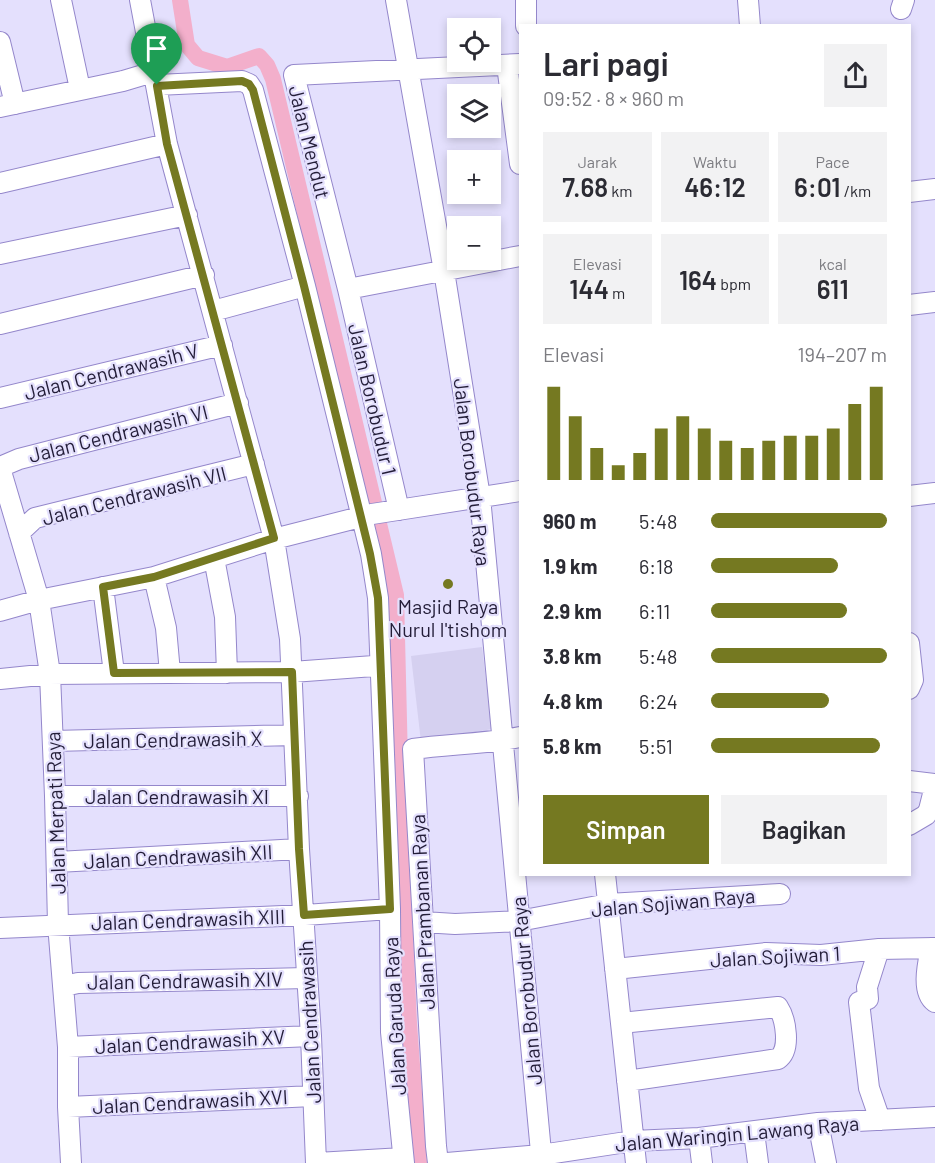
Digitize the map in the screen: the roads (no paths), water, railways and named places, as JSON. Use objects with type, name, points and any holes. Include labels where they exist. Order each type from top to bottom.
[{"type":"street","points":[[60,0],[80,90]]},
{"type":"street","name":"Jalan Cendrawasih","points":[[140,0],[167,144],[274,538],[290,639],[316,1163]]},
{"type":"street","name":"Jalan Borobudur Raya","points":[[396,0],[444,271],[480,497],[511,738],[519,921],[541,1159]]},
{"type":"street","points":[[526,0],[526,24]]},
{"type":"street","points":[[748,0],[750,24]]},
{"type":"street","points":[[0,42],[8,106],[123,81],[155,79]]},
{"type":"street","points":[[514,65],[519,148]]},
{"type":"street","name":"Jalan Mendut","points":[[348,289],[294,75],[514,65]]},
{"type":"street","name":"Jalan Garuda Raya","points":[[155,79],[242,81],[249,84],[253,90],[304,286],[380,513],[378,598],[390,909],[391,1032],[404,1160]]},
{"type":"street","points":[[0,183],[167,144]]},
{"type":"street","points":[[911,192],[935,189]]},
{"type":"street","points":[[0,254],[186,215]]},
{"type":"street","points":[[348,289],[519,256]]},
{"type":"street","points":[[0,324],[204,275]]},
{"type":"street","points":[[213,312],[304,286]]},
{"type":"street","name":"Jalan Borobudur 1","points":[[348,289],[380,513]]},
{"type":"street","points":[[911,305],[935,302]]},
{"type":"street","name":"Jalan Cendrawasih V","points":[[0,398],[222,345]]},
{"type":"street","name":"Jalan Cendrawasih VI","points":[[0,468],[19,459],[238,403]]},
{"type":"street","name":"Jalan Cendrawasih VII","points":[[19,533],[35,518],[254,464]]},
{"type":"street","name":"Jalan Merpati Raya","points":[[0,468],[39,600],[50,674],[56,796],[58,924],[68,1047],[71,1163]]},
{"type":"street","points":[[0,611],[39,600],[154,577],[274,538],[380,513],[519,491]]},
{"type":"street","points":[[911,496],[935,493]]},
{"type":"street","points":[[214,558],[225,617],[227,672]]},
{"type":"street","points":[[154,577],[166,628],[170,673]]},
{"type":"street","points":[[103,587],[114,673]]},
{"type":"street","points":[[911,662],[913,680],[911,684]]},
{"type":"street","points":[[0,679],[50,674],[292,672],[380,667]]},
{"type":"street","name":"Jalan Cendrawasih X","points":[[53,741],[294,735]]},
{"type":"street","name":"Jalan Prambanan Raya","points":[[438,1163],[413,749],[511,738]]},
{"type":"street","points":[[911,781],[935,785],[926,815],[911,824]]},
{"type":"street","name":"Jalan Cendrawasih XI","points":[[56,796],[298,796]]},
{"type":"street","name":"Jalan Cendrawasih XII","points":[[57,862],[299,849]]},
{"type":"street","points":[[605,876],[636,1163]]},
{"type":"street","name":"Jalan Sojiwan Raya","points":[[423,922],[455,924],[519,921],[608,904],[780,894]]},
{"type":"street","name":"Jalan Cendrawasih XIII","points":[[0,928],[304,915],[390,909]]},
{"type":"street","points":[[933,948],[928,964],[928,991],[929,996],[935,1002]]},
{"type":"street","name":"Jalan Sojiwan 1","points":[[615,969],[766,953],[821,955],[879,949],[933,948]]},
{"type":"street","points":[[879,949],[867,987],[868,999],[859,1002],[870,1088],[880,1120]]},
{"type":"street","name":"Jalan Cendrawasih XIV","points":[[63,986],[78,983],[306,978]]},
{"type":"street","points":[[621,1023],[778,1007],[782,1017],[786,1048],[778,1059],[627,1081]]},
{"type":"street","name":"Jalan Cendrawasih XV","points":[[68,1047],[311,1036]]},
{"type":"street","name":"Jalan Cendrawasih XVI","points":[[68,1107],[312,1096]]},
{"type":"street","name":"Jalan Waringin Lawang Raya","points":[[447,1163],[541,1159],[633,1141],[699,1138],[819,1123],[935,1118]]},
{"type":"street","points":[[819,1123],[825,1163]]},
{"type":"street","points":[[754,1132],[758,1163]]},
{"type":"street","points":[[699,1138],[702,1163]]},
{"type":"street","points":[[316,1163],[404,1160]]},
{"type":"waterway","points":[[180,0],[187,45],[198,58],[227,67],[259,56],[267,65],[273,79],[396,595],[403,887],[409,1023],[419,1163]]},
{"type":"place","name":"Masjid Raya Nurul I'tishom","points":[[448,584]]}]
